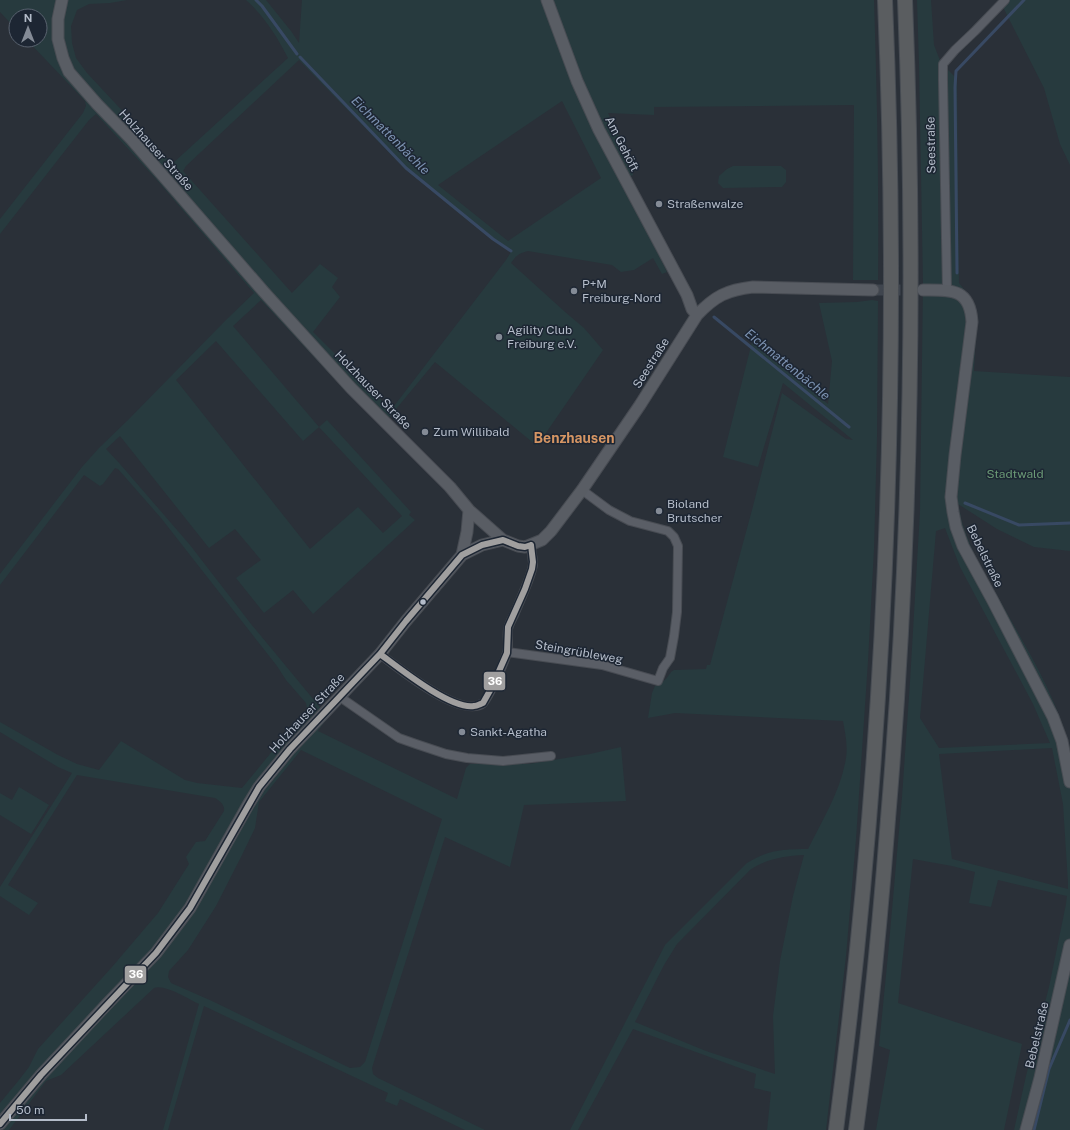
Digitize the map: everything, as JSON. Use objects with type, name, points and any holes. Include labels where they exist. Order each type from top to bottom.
[{"type":"highway","points":[[836,1130],[863,893],[880,664],[884,582],[891,305],[890,151],[885,0]]},
{"type":"highway","points":[[856,1130],[882,895],[893,766],[901,634],[908,468],[911,310],[909,112],[905,0]]},
{"type":"street","name":"Holzhauser Straße","points":[[0,1124],[41,1075],[156,953],[190,908],[248,805],[264,781],[290,749],[380,654],[462,555],[468,532],[469,510],[450,487],[351,388],[69,72],[63,58],[58,38],[58,19],[62,0]]},
{"type":"street","name":"Am Gehöft","points":[[546,0],[577,81],[600,130],[687,295],[692,309],[697,315]]},
{"type":"street","name":"Seestraße","points":[[947,290],[943,64],[1005,0]]},
{"type":"street","name":"Seestraße","points":[[531,545],[542,540],[551,531],[582,490],[640,405],[697,315],[714,299],[727,292],[753,287],[873,290]]},
{"type":"street","points":[[923,290],[947,290]]},
{"type":"street","name":"Bebelstraße","points":[[947,290],[957,293],[966,300],[971,311],[972,322],[955,455],[952,491],[953,512],[956,527],[966,552],[1053,717],[1062,741],[1070,782]]},
{"type":"street","points":[[687,295],[708,304]]},
{"type":"street","name":"Steingrübleweg","points":[[507,652],[602,665],[658,680],[663,668],[670,658],[677,612],[678,546],[674,537],[668,531],[630,521],[609,510],[582,490]]},
{"type":"street","points":[[380,654],[416,681],[462,706],[473,707],[482,703],[490,692],[507,652],[508,629],[533,564],[531,545],[518,546],[503,540],[469,510]]},
{"type":"street","points":[[462,555],[482,545],[503,540]]},
{"type":"street","points":[[340,697],[399,738],[446,754],[467,758],[503,761],[551,756]]},
{"type":"street","name":"Bebelstraße","points":[[1026,1130],[1070,944]]},
{"type":"green space","points":[[0,0],[127,0],[110,3],[89,4],[77,10],[71,26],[72,43],[76,58],[87,73],[172,164],[288,58],[270,27],[246,0],[266,0],[299,43],[302,0],[874,0],[878,140],[878,280],[853,280],[854,105],[654,107],[654,115],[608,113],[633,166],[633,175],[626,179],[647,231],[667,272],[662,274],[653,258],[634,270],[621,272],[612,265],[528,251],[518,255],[511,263],[584,328],[603,350],[537,446],[435,362],[382,426],[368,411],[352,398],[261,300],[233,326],[319,427],[327,420],[411,512],[409,515],[415,520],[313,614],[293,590],[264,613],[236,578],[261,560],[235,529],[209,548],[120,436],[106,449],[190,545],[251,624],[328,717],[318,731],[457,799],[466,768],[470,764],[529,764],[590,754],[621,747],[626,801],[524,805],[510,867],[445,837],[372,1068],[373,1074],[378,1078],[485,1130],[465,1130],[400,1099],[397,1106],[385,1101],[388,1093],[204,1006],[168,1130],[163,1130],[199,1004],[170,990],[159,987],[154,988],[61,1075],[46,1081],[9,1130],[0,1130],[0,1103],[29,1067],[38,1049],[112,967],[158,913],[189,864],[186,857],[196,842],[205,841],[224,811],[224,807],[219,800],[215,798],[77,775],[8,885],[38,903],[29,915],[0,896],[0,887],[72,773],[58,767],[0,732],[0,722],[58,755],[77,764],[99,770],[121,741],[185,780],[197,783],[242,788],[307,709],[306,703],[286,680],[277,666],[161,518],[118,469],[115,468],[100,486],[84,475],[0,585],[0,574],[82,467],[99,448],[254,293],[156,179],[96,114],[89,120],[0,234],[0,219],[83,113],[86,106],[85,101],[35,48],[48,48],[48,8],[8,8],[8,20],[0,12]],"holes":[[[299,60],[405,169],[491,239],[511,252],[391,410],[313,332],[340,297],[332,287],[338,278],[320,264],[292,293],[183,171],[186,166]],[[562,101],[601,178],[508,241],[438,185]],[[216,341],[303,441],[319,427],[402,516],[383,533],[358,507],[310,549],[176,380]],[[301,750],[442,819],[365,1062],[360,1067],[350,1068],[212,1001],[171,983],[168,977],[169,971],[188,950],[216,906],[255,828],[259,802]]]},
{"type":"green space","name":"Stadtwald","points":[[917,0],[931,0],[934,45],[941,63],[957,79],[959,283],[973,301],[977,313],[974,371],[1070,377],[1070,551],[1034,547],[997,529],[958,504],[966,535],[974,553],[1039,671],[1057,709],[1070,749],[1070,1130],[1014,1130],[1049,987],[1067,896],[998,880],[991,907],[969,903],[975,872],[913,859],[898,1003],[1022,1044],[1004,1130],[876,1130],[890,1050],[879,1046],[902,797],[920,512],[923,284]],"holes":[[[945,528],[960,567],[1033,704],[1050,743],[939,748],[920,718],[936,531]],[[1052,748],[1063,804],[1068,889],[952,859],[939,754]]]},
{"type":"green space","points":[[1008,0],[1070,0],[1070,165],[1060,144],[1044,88],[1003,7]]},
{"type":"green space","points":[[733,166],[781,166],[786,170],[786,182],[782,187],[723,188],[718,183],[719,176]]},
{"type":"green space","points":[[872,300],[878,301],[874,549],[856,839],[846,956],[826,1130],[767,1130],[771,1092],[754,1088],[756,1074],[633,1029],[578,1130],[570,1130],[665,945],[747,863],[762,855],[776,851],[808,849],[831,804],[840,782],[847,753],[843,721],[675,713],[648,718],[652,693],[655,686],[665,680],[671,672],[674,670],[706,669],[707,665],[710,665],[782,393],[846,439],[853,440],[783,383],[758,467],[723,457],[752,342],[828,404],[832,361],[819,303]],"holes":[[[804,855],[793,896],[780,961],[773,1016],[775,1074],[706,1051],[635,1022],[664,965],[677,944],[750,870],[762,863],[776,859]]]},
{"type":"green space","points":[[19,787],[49,805],[31,834],[0,815],[0,793],[12,800]]},
{"type":"waterway","name":"Eichmattenbächle","points":[[256,0],[297,54]]},
{"type":"waterway","points":[[957,273],[956,71],[1024,0]]},
{"type":"waterway","name":"Eichmattenbächle","points":[[300,57],[406,168],[493,239],[511,251]]},
{"type":"waterway","name":"Eichmattenbächle","points":[[714,317],[849,427]]},
{"type":"waterway","name":"Eichmattenbächle","points":[[965,503],[1019,525],[1070,523]]},
{"type":"waterway","points":[[1034,1130],[1049,1069],[1070,1020]]},
{"type":"tunnel","points":[[873,290],[918,290]]},
{"type":"transit line","name":"36","points":[[0,1124],[41,1075],[156,953],[190,908],[259,787],[290,749],[380,654],[462,555],[482,545],[503,540],[518,546],[525,547],[531,545]]},
{"type":"transit line","name":"36","points":[[380,654],[412,678],[452,702],[474,706],[483,703],[507,653],[508,627],[532,569],[533,562],[531,545]]},
{"type":"place","name":"Straßenwalze","points":[[659,204]]},
{"type":"place","name":"P+M Freiburg-Nord","points":[[574,291]]},
{"type":"place","name":"Agility Club Freiburg e.V.","points":[[499,337]]},
{"type":"place","name":"Zum Willibald","points":[[425,432]]},
{"type":"place","name":"Bioland Brutscher","points":[[659,511]]},
{"type":"place","name":"Sankt-Agatha","points":[[462,732]]},
{"type":"district","name":"Benzhausen","points":[[574,438]]}]
